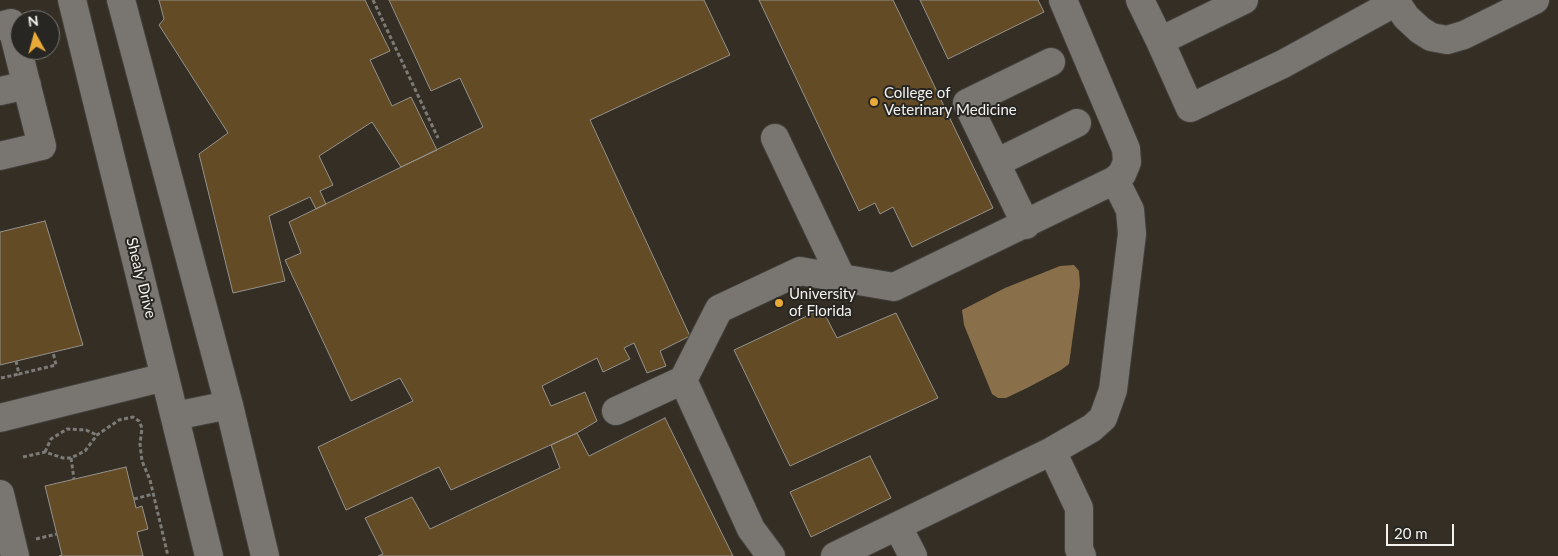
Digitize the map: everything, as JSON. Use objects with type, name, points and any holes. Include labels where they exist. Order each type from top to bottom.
[{"type":"street","name":"Shealy Drive","points":[[72,0],[208,556]]},
{"type":"street","points":[[121,0],[230,405],[265,556]]},
{"type":"street","points":[[616,411],[683,380],[719,309],[800,271],[894,287],[1026,225],[1115,180],[1122,174],[1126,162],[1126,149],[1063,0]]},
{"type":"street","points":[[1140,0],[1190,108],[1283,64],[1396,1],[1406,17],[1420,30],[1431,37],[1447,40],[1464,35],[1535,0]]},
{"type":"street","points":[[1160,41],[1244,0]]},
{"type":"street","points":[[0,26],[11,23],[42,146],[0,156]]},
{"type":"street","points":[[1026,225],[967,103],[1051,62]]},
{"type":"street","points":[[0,91],[27,84]]},
{"type":"street","points":[[996,163],[1077,123]]},
{"type":"street","points":[[775,138],[842,279]]},
{"type":"street","points":[[835,556],[1052,451],[1098,423],[1110,404],[1113,390],[1132,221],[1130,210],[1115,180]]},
{"type":"street","points":[[0,418],[165,377]]},
{"type":"street","points":[[683,380],[751,529],[772,556]]},
{"type":"street","points":[[175,416],[230,405]]},
{"type":"street","points":[[1052,451],[1079,508],[1078,549],[1082,556]]},
{"type":"street","points":[[0,494],[15,556]]},
{"type":"street","points":[[898,526],[914,556]]},
{"type":"path","points":[[373,0],[438,138]]},
{"type":"path","points":[[0,378],[56,365],[53,352]]},
{"type":"path","points":[[16,361],[19,374]]},
{"type":"path","points":[[23,457],[45,452],[63,458],[71,458],[86,451],[97,435],[126,417],[133,417],[140,421],[142,428],[140,444],[142,461],[153,494],[168,556]]},
{"type":"path","points":[[45,452],[51,439],[67,429],[86,430],[97,435]]},
{"type":"path","points":[[71,458],[74,479]]},
{"type":"path","points":[[134,499],[153,494]]},
{"type":"path","points":[[43,537],[57,534]]},
{"type":"shaded area","name":"University of Florida","points":[[0,0],[1558,0],[1558,556],[0,556]]},
{"type":"shaded area","points":[[1074,265],[1079,271],[1080,285],[1069,364],[1029,387],[1006,398],[998,398],[992,394],[964,325],[962,310],[1005,288],[1060,266]]},
{"type":"building","points":[[159,0],[365,0],[390,51],[370,60],[392,106],[411,97],[437,150],[401,167],[372,122],[319,156],[333,185],[320,191],[326,204],[316,209],[310,197],[269,216],[285,281],[233,293],[199,154],[228,133],[159,25],[164,19]]},
{"type":"building","points":[[389,0],[704,0],[730,55],[590,120],[690,336],[660,351],[666,366],[647,373],[634,343],[624,348],[630,359],[603,372],[597,358],[542,386],[551,406],[585,392],[597,421],[577,433],[451,490],[439,467],[346,510],[318,447],[413,401],[400,378],[351,401],[285,260],[301,253],[289,222],[483,127],[460,78],[431,91]]},
{"type":"building","name":"College of Veterinary Medicine","points":[[759,0],[893,0],[993,208],[912,247],[893,207],[880,214],[875,203],[859,211]]},
{"type":"building","points":[[920,0],[1038,0],[1044,12],[948,59]]},
{"type":"building","points":[[45,221],[83,345],[0,365],[0,232]]},
{"type":"building","points":[[822,309],[837,338],[896,313],[938,398],[790,466],[734,350]]},
{"type":"building","points":[[665,418],[733,556],[378,556],[383,554],[365,518],[412,497],[430,529],[560,468],[551,445],[577,433],[589,456]]},
{"type":"building","points":[[870,456],[891,498],[811,537],[790,492]]},
{"type":"building","points":[[126,467],[136,508],[142,506],[148,529],[137,532],[143,556],[59,556],[62,555],[45,486]]},
{"type":"place","name":"College of Veterinary Medicine","points":[[874,102]]},
{"type":"place","name":"University of Florida","points":[[779,303]]}]
